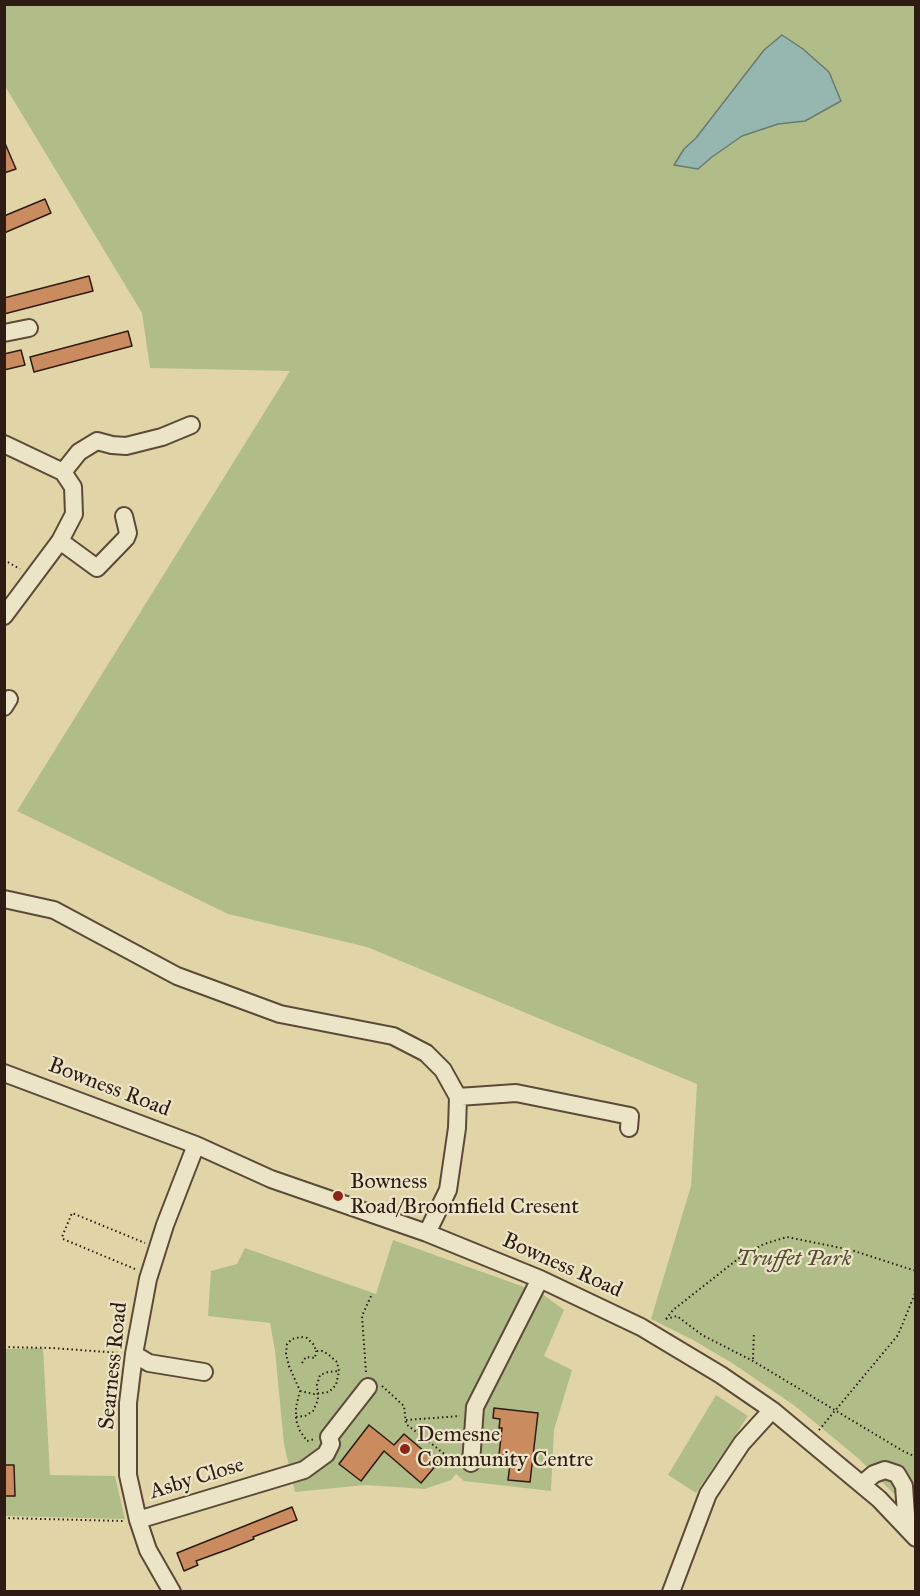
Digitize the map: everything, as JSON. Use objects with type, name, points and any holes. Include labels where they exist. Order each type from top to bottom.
[{"type":"street","points":[[4,333],[29,328]]},
{"type":"street","points":[[63,472],[79,452],[97,441],[112,446],[126,446],[162,437],[191,426]]},
{"type":"street","points":[[4,444],[63,472],[73,487],[74,514],[60,541],[4,616]]},
{"type":"street","points":[[60,541],[97,568],[126,538],[128,533],[124,516]]},
{"type":"street","points":[[4,899],[54,910],[177,976],[280,1014],[393,1036],[426,1053],[443,1070],[458,1097],[457,1128],[448,1190],[427,1233]]},
{"type":"street","name":"Bowness Road","points":[[4,1073],[196,1145],[271,1179],[427,1233],[540,1279],[641,1327],[721,1375],[772,1410],[879,1499],[911,1533]]},
{"type":"street","points":[[458,1097],[516,1093],[630,1116],[629,1128]]},
{"type":"street","name":"Searness Road","points":[[171,1592],[148,1550],[138,1520],[128,1475],[128,1403],[134,1354],[149,1276],[165,1225],[196,1145]]},
{"type":"street","points":[[471,1464],[475,1407],[540,1279]]},
{"type":"street","points":[[134,1354],[149,1363],[204,1372]]},
{"type":"street","name":"Asby Close","points":[[138,1520],[304,1470],[326,1454],[331,1444],[329,1437],[368,1387]]},
{"type":"street","points":[[671,1592],[708,1494],[742,1443],[772,1410]]},
{"type":"street","points":[[862,1484],[874,1474],[885,1470],[897,1474],[904,1486],[911,1533]]},
{"type":"path","points":[[149,1276],[62,1237],[72,1213],[158,1248]]},
{"type":"path","points":[[915,1271],[851,1250],[787,1237],[764,1244],[743,1255],[673,1310],[666,1319],[677,1316],[702,1335],[753,1361],[915,1457]]},
{"type":"path","points":[[810,1442],[898,1335],[915,1291]]},
{"type":"path","points":[[371,1296],[362,1316],[366,1378],[364,1384],[373,1390],[381,1386],[404,1406],[406,1424],[458,1465],[471,1464]]},
{"type":"path","points":[[753,1361],[754,1332]]},
{"type":"path","points":[[302,1363],[306,1357],[315,1358],[316,1352],[314,1345],[307,1338],[301,1337],[292,1339],[287,1344],[286,1354],[300,1391],[296,1417],[300,1431],[308,1441],[329,1437]]},
{"type":"path","points":[[4,1347],[134,1354]]},
{"type":"path","points":[[300,1391],[318,1394],[329,1392],[336,1385],[339,1371],[337,1362],[322,1351],[316,1352]]},
{"type":"path","points":[[296,1417],[305,1416],[313,1411],[318,1400],[317,1385],[321,1376],[328,1372],[339,1371]]},
{"type":"path","points":[[406,1420],[474,1416]]},
{"type":"path","points":[[4,1518],[138,1520]]},
{"type":"green space","name":"Truffet Park","points":[[4,5],[915,5],[915,1515],[859,1459],[795,1406],[732,1363],[651,1319],[691,1186],[697,1084],[367,947],[228,914],[17,811],[290,371],[150,368],[142,313],[5,86]]},
{"type":"green space","points":[[393,1240],[541,1293],[564,1310],[544,1356],[572,1370],[554,1430],[551,1491],[464,1481],[456,1474],[451,1480],[425,1489],[365,1485],[295,1492],[284,1444],[270,1323],[208,1316],[211,1271],[237,1264],[245,1248],[376,1294]]},
{"type":"green space","points":[[43,1348],[50,1475],[115,1476],[125,1519],[5,1516],[5,1349]]},
{"type":"green space","points":[[716,1395],[748,1416],[696,1493],[668,1475]]},
{"type":"water","points":[[782,35],[803,49],[829,72],[841,101],[805,121],[778,124],[742,136],[698,169],[674,165],[684,149],[696,138],[764,50]]},
{"type":"building","points":[[4,141],[16,169],[4,173]]},
{"type":"building","points":[[45,199],[51,213],[4,233],[4,216]]},
{"type":"building","points":[[89,276],[93,291],[4,314],[4,298]]},
{"type":"building","points":[[128,331],[132,346],[34,372],[30,357]]},
{"type":"building","points":[[21,350],[25,365],[4,370],[4,354]]},
{"type":"building","points":[[494,1408],[538,1413],[530,1482],[508,1480],[511,1456],[499,1455],[502,1428],[499,1428],[500,1419],[493,1418]]},
{"type":"building","points":[[369,1425],[394,1445],[404,1434],[438,1463],[421,1483],[384,1451],[361,1481],[339,1464]]},
{"type":"building","points":[[4,1465],[14,1465],[15,1496],[4,1496]]},
{"type":"building","points":[[292,1507],[297,1520],[196,1561],[198,1565],[184,1571],[177,1553]]},
{"type":"place","name":"Bowness Road/Broomfield Cresent","points":[[338,1196]]},
{"type":"place","name":"Demesne Community Centre","points":[[405,1449]]}]
